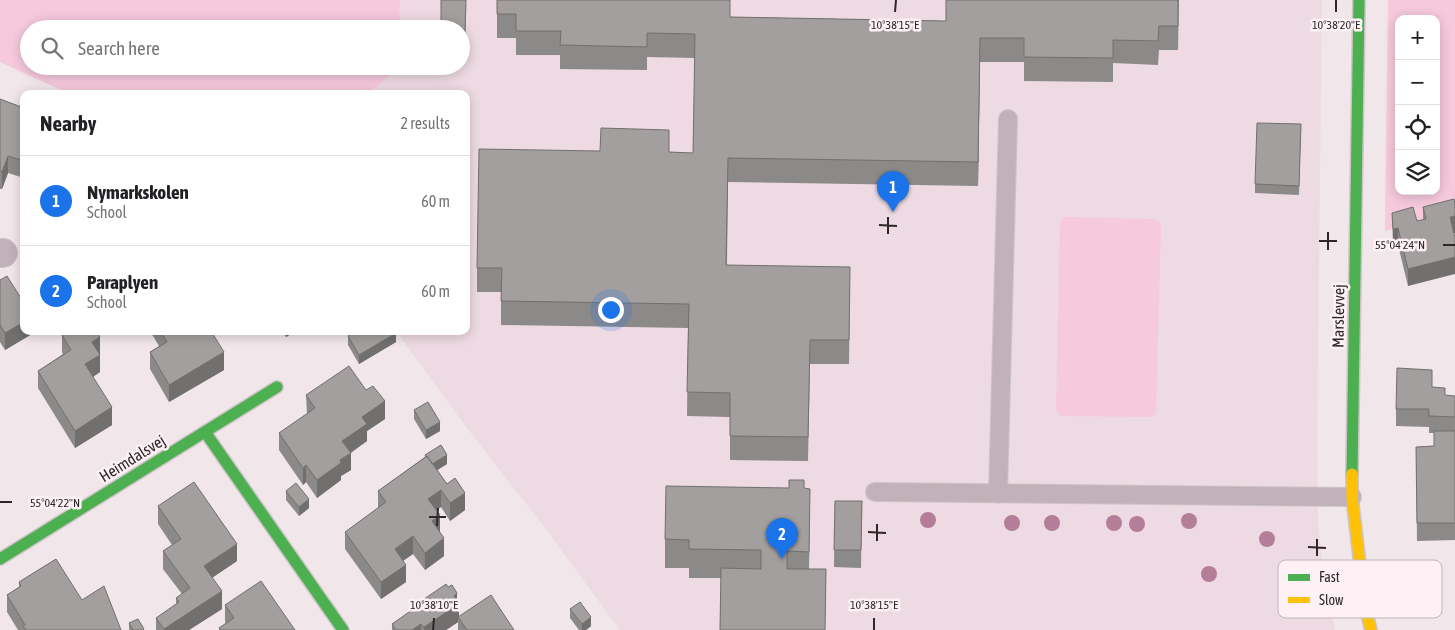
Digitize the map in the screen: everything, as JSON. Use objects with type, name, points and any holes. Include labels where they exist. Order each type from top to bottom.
[{"type":"street","name":"Marslevvej","points":[[1358,0],[1352,497],[1359,560]]},
{"type":"street","name":"Heimdalsvej","points":[[0,559],[277,388]]},
{"type":"street","points":[[205,432],[343,630]]},
{"type":"lane","points":[[998,494],[1008,119]]},
{"type":"lane","points":[[875,492],[1352,497]]},
{"type":"shaded area","points":[[0,0],[1322,0],[1317,438],[1318,524],[1322,560],[1278,560],[1278,618],[1332,618],[1335,630],[620,630],[399,335],[470,335],[470,90],[61,90],[28,75],[470,75],[470,20],[20,20],[20,71],[0,62]]},
{"type":"shaded area","points":[[0,0],[400,0],[399,20],[20,20],[20,71],[0,62]]},
{"type":"shaded area","points":[[1388,0],[1455,0],[1455,211],[1385,231]]},
{"type":"shaded area","points":[[28,75],[390,75],[372,90],[61,90]]},
{"type":"shaded area","points":[[1065,217],[1155,219],[1161,224],[1156,413],[1151,417],[1061,416],[1056,411],[1060,222]]},
{"type":"building","points":[[441,0],[466,0],[465,20],[441,20]]},
{"type":"building","points":[[497,0],[730,0],[730,17],[946,21],[946,0],[1178,0],[1178,26],[1159,26],[1158,41],[1113,40],[1113,58],[1024,57],[1024,38],[980,38],[978,162],[728,158],[726,265],[850,267],[849,340],[810,340],[808,437],[730,436],[730,393],[687,392],[689,304],[501,301],[502,268],[477,268],[479,149],[600,151],[601,128],[669,130],[669,152],[693,153],[695,34],[647,33],[647,47],[560,45],[561,31],[516,31],[516,14],[497,14]]},
{"type":"building","points":[[0,99],[20,106],[20,160],[8,156],[2,172],[0,171]]},
{"type":"building","points":[[1257,123],[1301,124],[1299,186],[1255,184]]},
{"type":"building","points":[[1454,199],[1455,216],[1450,217],[1455,238],[1455,257],[1408,269],[1398,228],[1393,229],[1392,213],[1413,207],[1417,221],[1426,219],[1423,207]]},
{"type":"building","points":[[7,276],[20,297],[20,324],[5,333],[0,325],[0,280]]},
{"type":"building","points":[[62,335],[99,335],[100,337],[92,342],[100,355],[85,364],[112,407],[75,431],[38,371],[71,350]]},
{"type":"building","points":[[163,335],[213,335],[224,352],[169,385],[150,352],[167,342]]},
{"type":"building","points":[[350,335],[393,335],[359,355],[348,336]]},
{"type":"building","points":[[349,366],[366,390],[373,386],[385,401],[362,417],[367,424],[342,441],[351,453],[340,460],[341,463],[317,480],[306,465],[303,468],[279,433],[315,408],[306,395]]},
{"type":"building","points":[[1397,368],[1432,370],[1432,387],[1445,388],[1445,395],[1455,396],[1455,417],[1429,416],[1429,409],[1396,409]]},
{"type":"building","points":[[428,402],[440,422],[426,430],[414,410]]},
{"type":"building","points":[[1434,431],[1455,431],[1455,523],[1417,523],[1416,447],[1434,446]]},
{"type":"building","points":[[441,445],[447,455],[432,464],[425,455]]},
{"type":"building","points":[[427,456],[447,484],[455,478],[465,493],[450,503],[441,490],[428,499],[440,515],[432,521],[444,538],[425,553],[413,536],[395,549],[406,565],[381,582],[345,532],[386,502],[378,491]]},
{"type":"building","points":[[789,480],[804,480],[804,488],[810,489],[809,552],[787,551],[787,569],[826,569],[825,630],[720,630],[721,568],[761,569],[761,550],[689,549],[689,540],[665,539],[666,486],[789,488]]},
{"type":"building","points":[[194,482],[237,544],[204,566],[222,591],[164,629],[156,618],[179,602],[176,598],[190,588],[163,551],[181,539],[158,506]]},
{"type":"building","points":[[296,483],[309,499],[299,507],[286,491]]},
{"type":"building","points":[[835,501],[862,501],[861,550],[834,550]]},
{"type":"building","points":[[56,559],[82,600],[104,586],[121,630],[26,630],[23,626],[25,625],[7,595],[21,586],[19,582]]},
{"type":"building","points":[[261,581],[295,630],[221,630],[219,628],[234,618],[225,605]]},
{"type":"building","points":[[446,584],[448,587],[452,585],[457,593],[454,596],[459,604],[424,627],[421,624],[412,630],[396,630],[392,624],[412,610],[411,608]]},
{"type":"building","points":[[491,595],[514,630],[467,630],[458,617]]},
{"type":"building","points":[[580,602],[591,617],[582,624],[570,609]]},
{"type":"building","points":[[138,619],[144,629],[133,630],[129,623]]},
{"type":"traffic: fast","points":[[1352,474],[1359,0]]},
{"type":"traffic: fast","points":[[0,559],[277,387]]},
{"type":"traffic: fast","points":[[205,432],[343,630]]},
{"type":"traffic: slow","points":[[1352,474],[1352,497],[1359,560]]},
{"type":"traffic: slow","points":[[1368,618],[1371,630]]},
{"type":"place","name":"Nymarkskolen","points":[[893,212]]},
{"type":"place","name":"Paraplyen","points":[[782,559]]}]
